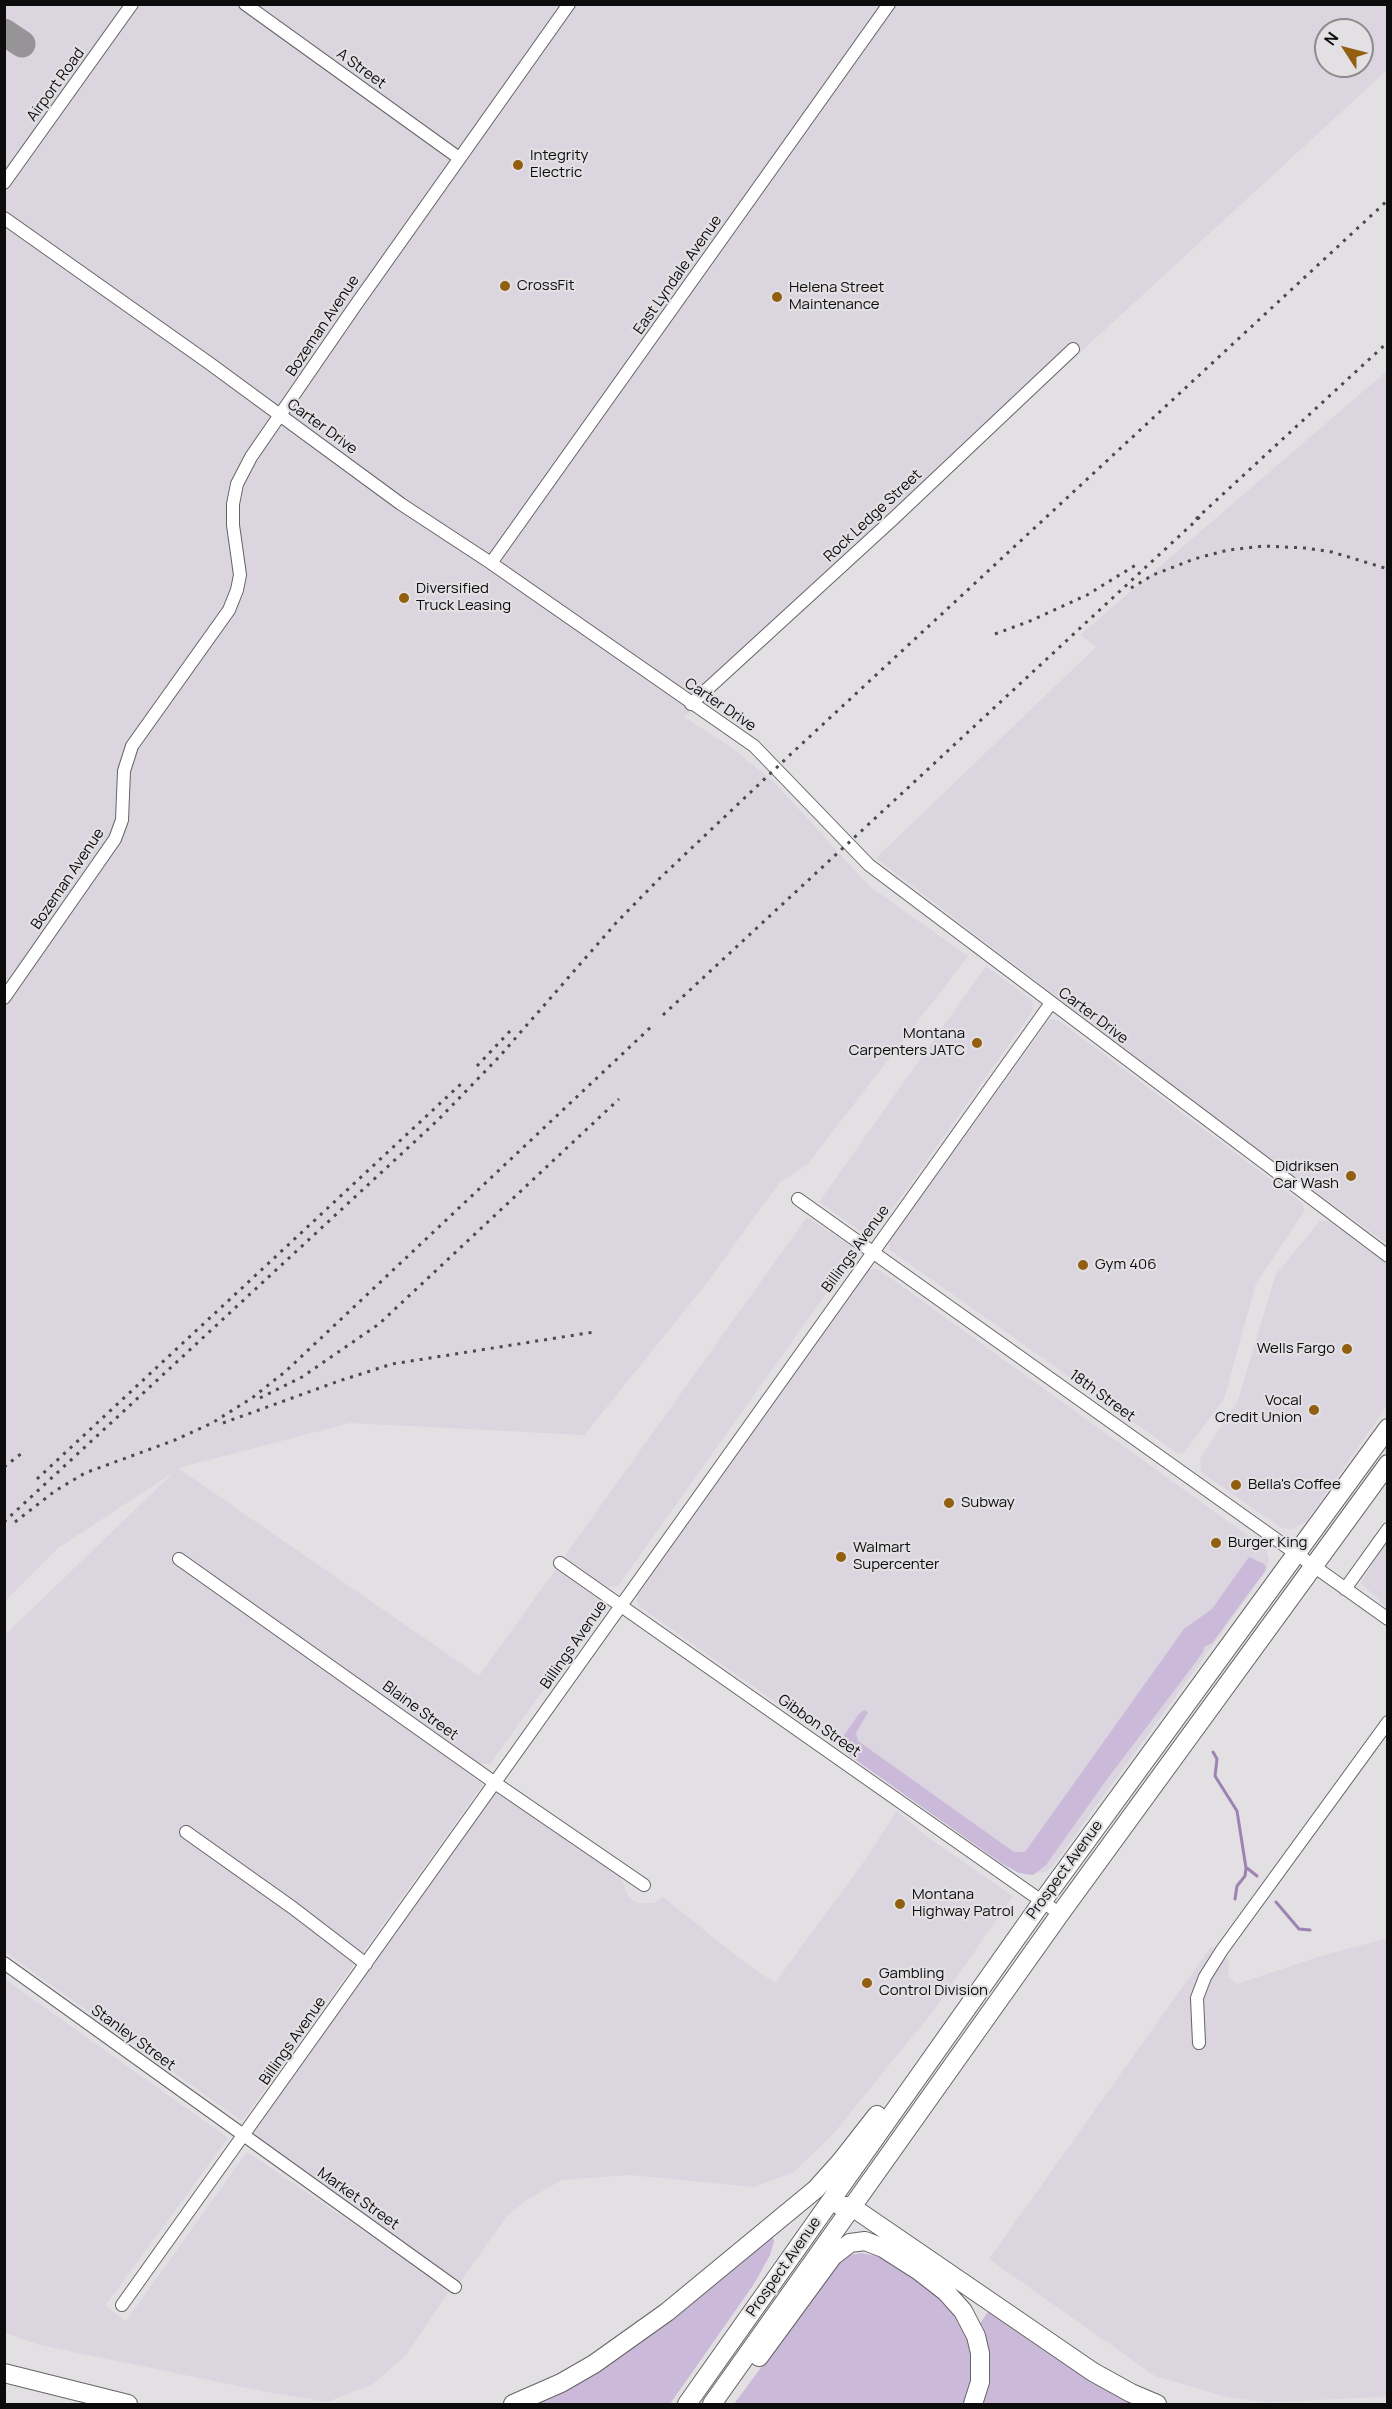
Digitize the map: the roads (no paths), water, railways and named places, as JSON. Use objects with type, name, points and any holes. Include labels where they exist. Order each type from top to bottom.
[{"type":"highway","name":"Prospect Avenue","points":[[687,2404],[1042,1902],[1388,1428]]},
{"type":"highway","name":"Prospect Avenue","points":[[714,2404],[1060,1914],[1388,1464]]},
{"type":"highway","points":[[513,2404],[561,2383],[617,2350],[795,2207],[837,2166],[910,2074],[958,2021]]},
{"type":"highway","points":[[817,2220],[833,2208],[843,2206],[852,2208],[1078,2363],[1118,2386],[1157,2404]]},
{"type":"highway","points":[[714,2404],[761,2356],[833,2256],[850,2243],[861,2240],[878,2246],[903,2260],[939,2286],[963,2311],[976,2336],[980,2353],[980,2382],[973,2404]]},
{"type":"highway","points":[[4,2373],[128,2404]]},
{"type":"street","name":"Airport Road","points":[[4,183],[132,4]]},
{"type":"street","name":"A Street","points":[[245,4],[459,158]]},
{"type":"street","name":"Bozeman Avenue","points":[[4,998],[115,839],[122,820],[124,771],[132,746],[229,610],[240,575],[233,525],[233,504],[237,484],[251,457],[569,4]]},
{"type":"street","name":"East Lyndale Avenue","points":[[491,563],[889,4]]},
{"type":"street","name":"Carter Drive","points":[[4,218],[281,415],[401,504],[491,563],[754,746],[869,865],[1388,1256]]},
{"type":"street","name":"Rock Ledge Street","points":[[691,704],[893,519],[1073,349]]},
{"type":"street","name":"Billings Avenue","points":[[122,2305],[1051,1003]]},
{"type":"street","name":"18th Street","points":[[798,1199],[1388,1619]]},
{"type":"street","points":[[1345,1588],[1388,1529]]},
{"type":"street","name":"Blaine Street","points":[[179,1559],[495,1783],[644,1885]]},
{"type":"street","name":"Gibbon Street","points":[[560,1563],[1060,1914]]},
{"type":"street","points":[[1199,2043],[1197,1998],[1205,1977],[1388,1722]]},
{"type":"street","points":[[186,1832],[285,1902],[366,1964]]},
{"type":"street","name":"Stanley Street","points":[[4,1963],[244,2136]]},
{"type":"street","name":"Market Street","points":[[244,2136],[455,2287]]},
{"type":"waterway","points":[[1213,1752],[1217,1759],[1215,1776],[1237,1811],[1246,1868],[1245,1876],[1237,1886],[1235,1899]]},
{"type":"waterway","points":[[1247,1868],[1257,1876]]},
{"type":"waterway","points":[[1276,1902],[1299,1929],[1310,1930]]},
{"type":"railway","points":[[4,1522],[438,1120],[499,1057],[616,923],[659,879],[1388,200]]},
{"type":"railway","points":[[1196,519],[1388,342]]},
{"type":"railway","points":[[663,1015],[1202,515]]},
{"type":"railway","points":[[1131,588],[1153,575],[1194,559],[1228,550],[1264,546],[1332,552],[1388,569]]},
{"type":"railway","points":[[995,634],[1087,595],[1139,563]]},
{"type":"railway","points":[[15,1522],[55,1491],[85,1473],[175,1440],[212,1423],[252,1398],[286,1371],[652,1026]]},
{"type":"railway","points":[[477,1066],[512,1029]]},
{"type":"railway","points":[[37,1479],[463,1082]]},
{"type":"railway","points":[[260,1398],[302,1377],[379,1324],[619,1099]]},
{"type":"railway","points":[[223,1423],[392,1364],[594,1332]]},
{"type":"railway","points":[[4,1467],[22,1453]]},
{"type":"place","name":"Integrity Electric","points":[[518,165]]},
{"type":"place","name":"CrossFit","points":[[505,286]]},
{"type":"place","name":"Helena Street Maintenance","points":[[777,297]]},
{"type":"place","name":"Diversified Truck Leasing","points":[[404,598]]},
{"type":"place","name":"Montana Carpenters JATC","points":[[977,1043]]},
{"type":"place","name":"Didriksen Car Wash","points":[[1351,1176]]},
{"type":"place","name":"Gym 406","points":[[1083,1265]]},
{"type":"place","name":"Wells Fargo","points":[[1347,1349]]},
{"type":"place","name":"Vocal Credit Union","points":[[1314,1410]]},
{"type":"place","name":"Bella's Coffee","points":[[1236,1485]]},
{"type":"place","name":"Subway","points":[[949,1503]]},
{"type":"place","name":"Burger King","points":[[1216,1543]]},
{"type":"place","name":"Walmart Supercenter","points":[[841,1557]]},
{"type":"place","name":"Montana Highway Patrol","points":[[900,1904]]},
{"type":"place","name":"Gambling Control Division","points":[[867,1983]]}]
